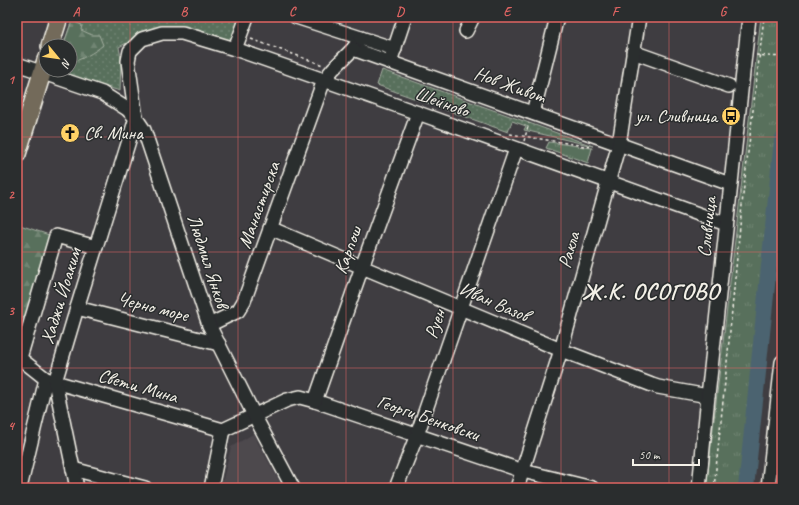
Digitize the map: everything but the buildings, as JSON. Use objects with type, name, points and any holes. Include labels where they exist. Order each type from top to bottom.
[{"type":"main road","points":[[52,38],[59,17]]},
{"type":"main road","points":[[17,154],[40,78]]},
{"type":"street","points":[[235,49],[247,17]]},
{"type":"street","points":[[296,17],[395,49]]},
{"type":"street","points":[[390,62],[405,17]]},
{"type":"street","points":[[466,31],[473,17]]},
{"type":"street","points":[[532,113],[557,17]]},
{"type":"street","name":"Ракла","points":[[517,488],[561,350],[619,144],[639,17]]},
{"type":"street","name":"Сливница","points":[[699,488],[730,184],[749,17]]},
{"type":"street","name":"Шейново","points":[[142,39],[162,33],[182,33],[235,49],[726,224]]},
{"type":"street","points":[[324,80],[353,49],[361,38]]},
{"type":"street","name":"Людмил Янков","points":[[142,39],[130,51],[128,61],[136,118],[144,130],[209,325],[254,415],[293,488]]},
{"type":"street","name":"Нов Живот","points":[[353,49],[730,184]]},
{"type":"street","points":[[633,52],[729,86]]},
{"type":"street","points":[[17,64],[38,66]]},
{"type":"street","points":[[70,78],[102,93],[128,109],[136,118]]},
{"type":"street","name":"Манастирска","points":[[209,325],[238,311],[244,301],[324,80]]},
{"type":"street","name":"Карпош","points":[[315,400],[418,113]]},
{"type":"street","name":"Хаджи Йоаким","points":[[77,488],[50,381],[77,308],[136,118]]},
{"type":"street","name":"Руен","points":[[396,488],[417,435],[461,308],[519,150]]},
{"type":"street","name":"Иван Вазов","points":[[270,228],[561,350],[658,387],[708,396]]},
{"type":"street","points":[[18,357],[56,236],[96,247]]},
{"type":"street","name":"Черно море","points":[[77,308],[219,344]]},
{"type":"street","name":"Свети Мина","points":[[18,357],[50,381],[223,430]]},
{"type":"street","points":[[768,488],[782,362]]},
{"type":"street","points":[[20,488],[50,381]]},
{"type":"street","name":"Георги Бенковски","points":[[254,415],[287,400],[300,397],[315,400],[522,471],[592,488]]},
{"type":"street","points":[[211,488],[223,430],[254,415]]},
{"type":"street","points":[[73,469],[145,488]]},
{"type":"path","points":[[714,488],[743,195],[764,17]]},
{"type":"path","points":[[240,35],[334,69]]},
{"type":"path","points":[[745,54],[782,57]]},
{"type":"path","points":[[519,150],[526,136],[532,113]]},
{"type":"path","points":[[507,133],[593,147]]},
{"type":"shaded area","points":[[17,71],[26,74],[17,105]]},
{"type":"shaded area","points":[[253,434],[283,488],[221,488],[231,447]]},
{"type":"green space","points":[[73,17],[239,17],[240,22],[233,41],[194,31],[142,35],[119,47],[121,59],[120,91],[78,78],[78,38],[66,38]]},
{"type":"green space","points":[[761,17],[782,17],[782,155],[746,488],[706,488]]},
{"type":"green space","points":[[72,21],[82,25],[81,30],[92,35],[99,35],[103,45],[88,56],[78,60],[78,38],[66,38]]},
{"type":"green space","points":[[382,70],[593,146],[524,130],[526,126],[512,121],[508,132],[377,85]]},
{"type":"green space","points":[[549,142],[592,148],[588,163],[546,148]]},
{"type":"green space","points":[[17,224],[52,236],[25,317],[17,320]]},
{"type":"waterway","points":[[746,488],[782,140]]},
{"type":"place","name":"ул. Сливница","points":[[731,116]]},
{"type":"place","name":"Св. Мина","points":[[70,133]]},
{"type":"district","name":"Ж.К. ОСОГОВО","points":[[651,291]]}]
